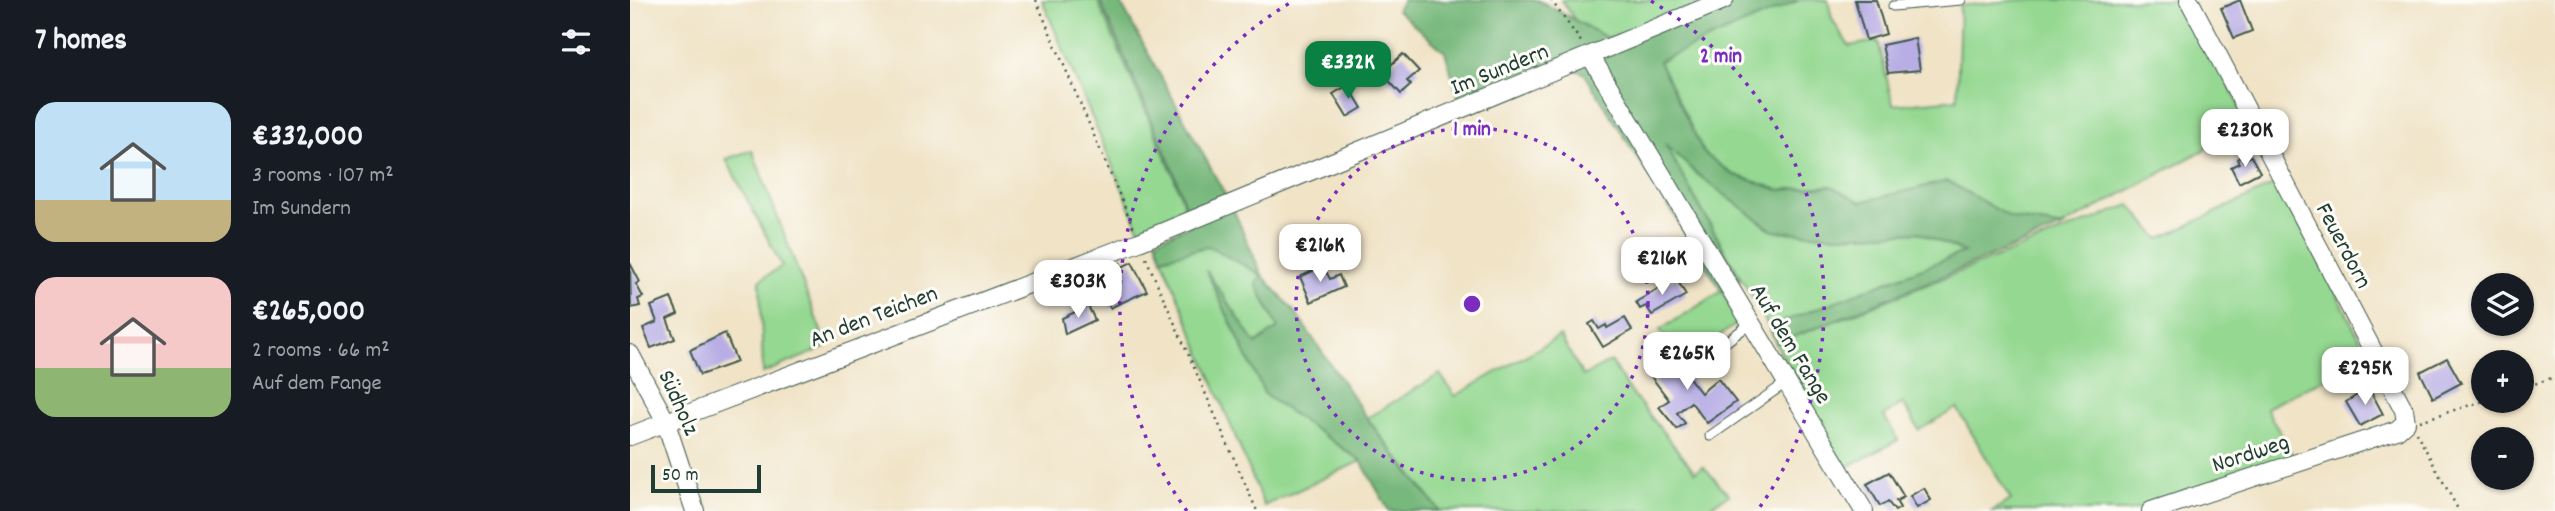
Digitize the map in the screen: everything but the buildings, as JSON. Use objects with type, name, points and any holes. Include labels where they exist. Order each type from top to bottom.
[{"type":"street","name":"Im Sundern","points":[[1135,243],[1724,0]]},
{"type":"street","name":"Feuerdorn","points":[[2189,0],[2404,410],[2406,422]]},
{"type":"street","name":"Auf dem Fange","points":[[1591,57],[1864,511]]},
{"type":"street","name":"An den Teichen","points":[[630,436],[665,420],[1135,243]]},
{"type":"street","name":"Südholz","points":[[630,354],[665,420],[695,511]]},
{"type":"street","name":"Nordweg","points":[[2151,511],[2398,430],[2406,422]]},
{"type":"lane","points":[[1893,6],[1961,0]]},
{"type":"lane","points":[[1693,366],[1751,323]]},
{"type":"lane","points":[[1710,436],[1787,382]]},
{"type":"path","points":[[1551,0],[1591,57]]},
{"type":"path","points":[[2534,384],[2555,377]]},
{"type":"path","points":[[2406,422],[2422,421],[2471,405]]},
{"type":"path","points":[[2406,422],[2420,436],[2459,511]]},
{"type":"green space","points":[[1042,0],[1103,0],[1098,2],[1172,172],[1187,214],[1142,235]]},
{"type":"green space","points":[[1119,0],[1233,209],[1262,275],[1209,246],[1162,258],[1156,240],[1191,225],[1174,172],[1100,1]]},
{"type":"green space","points":[[1403,0],[1538,0],[1609,39],[1730,0],[1799,0],[1659,61],[1704,153],[1732,174],[1779,190],[1831,186],[1861,202],[1947,181],[2012,218],[2063,227],[1776,344],[1769,327],[1964,252],[1918,232],[1839,236],[1773,231],[1697,174],[1665,144],[1740,279],[1722,291],[1584,73],[1558,63],[1461,105],[1445,52],[1397,10]]},
{"type":"green space","points":[[1561,0],[1710,0],[1609,39],[1575,20]]},
{"type":"green space","points":[[1799,0],[1828,0],[1832,19],[1849,46],[1878,41],[1893,105],[1957,99],[1960,6],[2019,0],[2184,0],[2250,125],[2061,227],[2012,218],[1947,181],[1861,202],[1831,186],[1779,190],[1732,174],[1704,153],[1658,61]]},
{"type":"green space","points":[[1663,142],[1697,174],[1773,231],[1839,236],[1918,232],[1965,253],[1769,327]]},
{"type":"green space","points":[[752,150],[827,347],[763,373],[760,280],[782,266],[726,159]]},
{"type":"green space","points":[[2280,182],[2369,357],[2266,408],[2293,456],[2129,511],[1992,511],[2011,500],[1957,408],[1919,430],[1903,403],[1884,416],[1898,440],[1844,469],[1776,344],[2130,205],[2159,239]]},
{"type":"green space","points":[[1209,246],[1262,275],[1256,283],[1278,328],[1255,344],[1210,278],[1265,395],[1361,461],[1264,506],[1162,258]]},
{"type":"green space","points":[[1206,270],[1256,344],[1278,328],[1256,283],[1262,275],[1294,311],[1381,438],[1440,511],[1389,511],[1361,461],[1265,395]]},
{"type":"green space","points":[[1722,291],[1740,322],[1683,360],[1660,330]]},
{"type":"green space","points":[[1560,336],[1583,376],[1611,361],[1626,386],[1695,472],[1703,466],[1729,495],[1701,511],[1440,511],[1367,418],[1440,374],[1455,396]]}]
